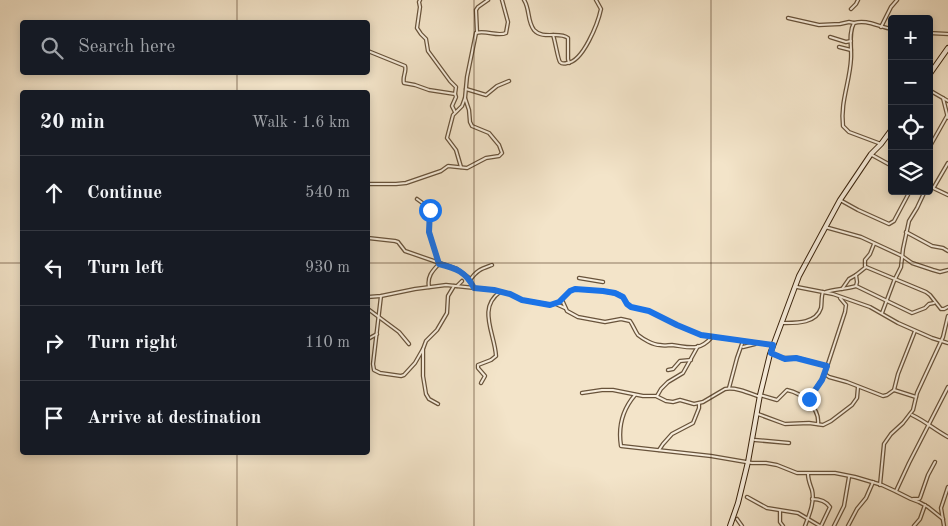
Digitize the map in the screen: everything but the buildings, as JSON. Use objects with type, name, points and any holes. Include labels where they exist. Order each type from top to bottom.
[{"type":"main road","points":[[933,69],[948,49]]},
{"type":"main road","points":[[730,526],[748,462],[760,396],[773,345],[801,272],[840,200],[870,154],[881,144],[888,134]]},
{"type":"street","points":[[420,0],[418,2],[420,7],[417,28],[426,39],[428,51],[456,87],[454,94],[456,97],[452,106],[455,112]]},
{"type":"street","points":[[461,168],[455,148],[447,138],[453,114],[462,106],[465,98],[475,34],[477,32],[476,10],[478,6],[488,0]]},
{"type":"street","points":[[477,32],[506,34],[508,22],[502,0]]},
{"type":"street","points":[[524,0],[535,31],[546,35],[565,36],[568,38],[569,63]]},
{"type":"street","points":[[554,35],[558,59],[562,63],[569,63],[576,59],[592,37],[601,11],[596,0]]},
{"type":"street","points":[[851,9],[858,0]]},
{"type":"street","points":[[881,27],[896,0]]},
{"type":"street","points":[[788,18],[819,25],[866,22],[888,29]]},
{"type":"street","points":[[854,23],[851,31],[851,58],[843,112],[844,126],[849,132],[881,144]]},
{"type":"street","points":[[933,33],[948,34]]},
{"type":"street","points":[[830,36],[846,42],[851,41]]},
{"type":"street","points":[[839,47],[851,50]]},
{"type":"street","points":[[370,52],[405,66],[403,82],[415,84],[428,90],[454,94]]},
{"type":"street","points":[[466,89],[486,95],[497,86],[509,81]]},
{"type":"street","points":[[933,92],[948,101]]},
{"type":"street","points":[[370,184],[404,183],[441,171],[448,166],[467,168],[486,158],[502,153],[489,133],[472,126],[465,98]]},
{"type":"street","points":[[933,141],[948,117],[943,98]]},
{"type":"street","points":[[870,154],[888,164]]},
{"type":"street","points":[[948,163],[934,187],[948,195]]},
{"type":"street","points":[[840,200],[889,224],[894,220],[908,195]]},
{"type":"street","points":[[882,313],[902,264],[909,221],[923,195]]},
{"type":"street","points":[[417,199],[430,210],[429,232],[439,264]]},
{"type":"street","points":[[825,227],[861,237],[902,256],[912,263],[934,271],[948,270]]},
{"type":"street","points":[[906,232],[932,246],[948,251]]},
{"type":"street","points":[[370,238],[398,242],[405,251],[457,269],[470,280],[474,288]]},
{"type":"street","points":[[842,289],[848,280],[865,266],[865,260],[870,254],[874,243]]},
{"type":"street","points":[[429,287],[428,280],[431,273],[439,264]]},
{"type":"street","points":[[470,280],[478,271],[492,265]]},
{"type":"street","points":[[865,266],[926,292],[941,309],[948,307]]},
{"type":"street","points":[[856,275],[856,286]]},
{"type":"street","points":[[579,278],[603,282]]},
{"type":"street","points":[[381,296],[373,366],[376,372],[401,376],[415,363],[426,341],[437,330],[447,313],[448,296],[462,281]]},
{"type":"street","points":[[370,297],[440,285],[500,292],[532,303],[550,305],[556,304],[570,291],[575,289],[603,291],[615,293],[623,297],[631,307],[649,311],[701,335],[773,345]]},
{"type":"street","points":[[795,287],[826,292],[856,286],[913,313],[925,308],[928,304],[935,303]]},
{"type":"street","points":[[481,383],[485,376],[478,368],[478,365],[496,356],[489,311],[491,300],[500,292]]},
{"type":"street","points":[[781,323],[799,322],[813,318],[820,309],[822,292]]},
{"type":"street","points":[[826,292],[870,307],[916,331],[948,343]]},
{"type":"street","points":[[808,401],[825,374],[846,310],[844,302],[839,296]]},
{"type":"street","points":[[562,299],[565,308]]},
{"type":"street","points":[[556,304],[572,314],[590,320],[609,322],[628,320],[632,322],[638,334],[658,346],[670,345],[687,348],[698,346],[707,342],[712,337]]},
{"type":"street","points":[[370,310],[399,332],[409,344]]},
{"type":"street","points":[[880,485],[884,444],[911,414],[916,397],[941,341],[948,316]]},
{"type":"street","points":[[825,374],[883,396],[886,395],[894,390],[898,374],[916,331]]},
{"type":"street","points":[[370,338],[377,334]]},
{"type":"street","points":[[729,388],[743,341]]},
{"type":"street","points":[[743,348],[758,343]]},
{"type":"street","points":[[657,396],[668,382],[683,374],[698,346]]},
{"type":"street","points":[[423,349],[423,376],[426,394],[429,399],[438,404]]},
{"type":"street","points":[[771,353],[785,359],[796,358],[827,366]]},
{"type":"street","points":[[668,370],[673,369],[680,361],[692,359]]},
{"type":"street","points":[[757,413],[785,424],[827,424],[852,405],[857,398],[858,387]]},
{"type":"street","points":[[896,491],[908,463],[948,387]]},
{"type":"street","points":[[582,393],[618,390],[635,395],[657,396],[670,402],[680,400],[699,404],[729,388],[776,400],[789,390],[808,401],[818,416],[818,424]]},
{"type":"street","points":[[894,390],[916,397]]},
{"type":"street","points":[[635,395],[627,406],[622,421],[620,445],[622,446],[772,464],[797,473],[850,476],[896,491],[925,505],[943,519]]},
{"type":"street","points":[[659,450],[672,434],[693,423],[699,404]]},
{"type":"street","points":[[911,414],[948,435]]},
{"type":"street","points":[[755,440],[789,443]]},
{"type":"street","points":[[911,499],[920,498],[935,462]]},
{"type":"street","points":[[805,526],[811,509],[812,498],[808,474]]},
{"type":"street","points":[[834,526],[844,506],[850,476]]},
{"type":"street","points":[[848,526],[866,498],[873,482]]},
{"type":"street","points":[[944,526],[941,508],[948,487]]},
{"type":"street","points":[[746,497],[767,508],[798,513],[820,526],[830,507],[821,500],[812,498]]},
{"type":"street","points":[[914,526],[920,519],[925,505]]},
{"type":"street","points":[[780,510],[782,526]]},
{"type":"street","points":[[737,519],[742,526]]},
{"type":"street","points":[[918,521],[922,526]]},
{"type":"route","points":[[430,210],[428,227],[439,264],[454,268],[465,275],[474,288],[494,290],[510,294],[522,300],[550,305],[559,302],[570,291],[575,289],[603,291],[618,294],[631,307],[649,311],[701,335],[773,345],[771,353],[782,358],[796,358],[827,366],[822,380],[809,399]]}]
